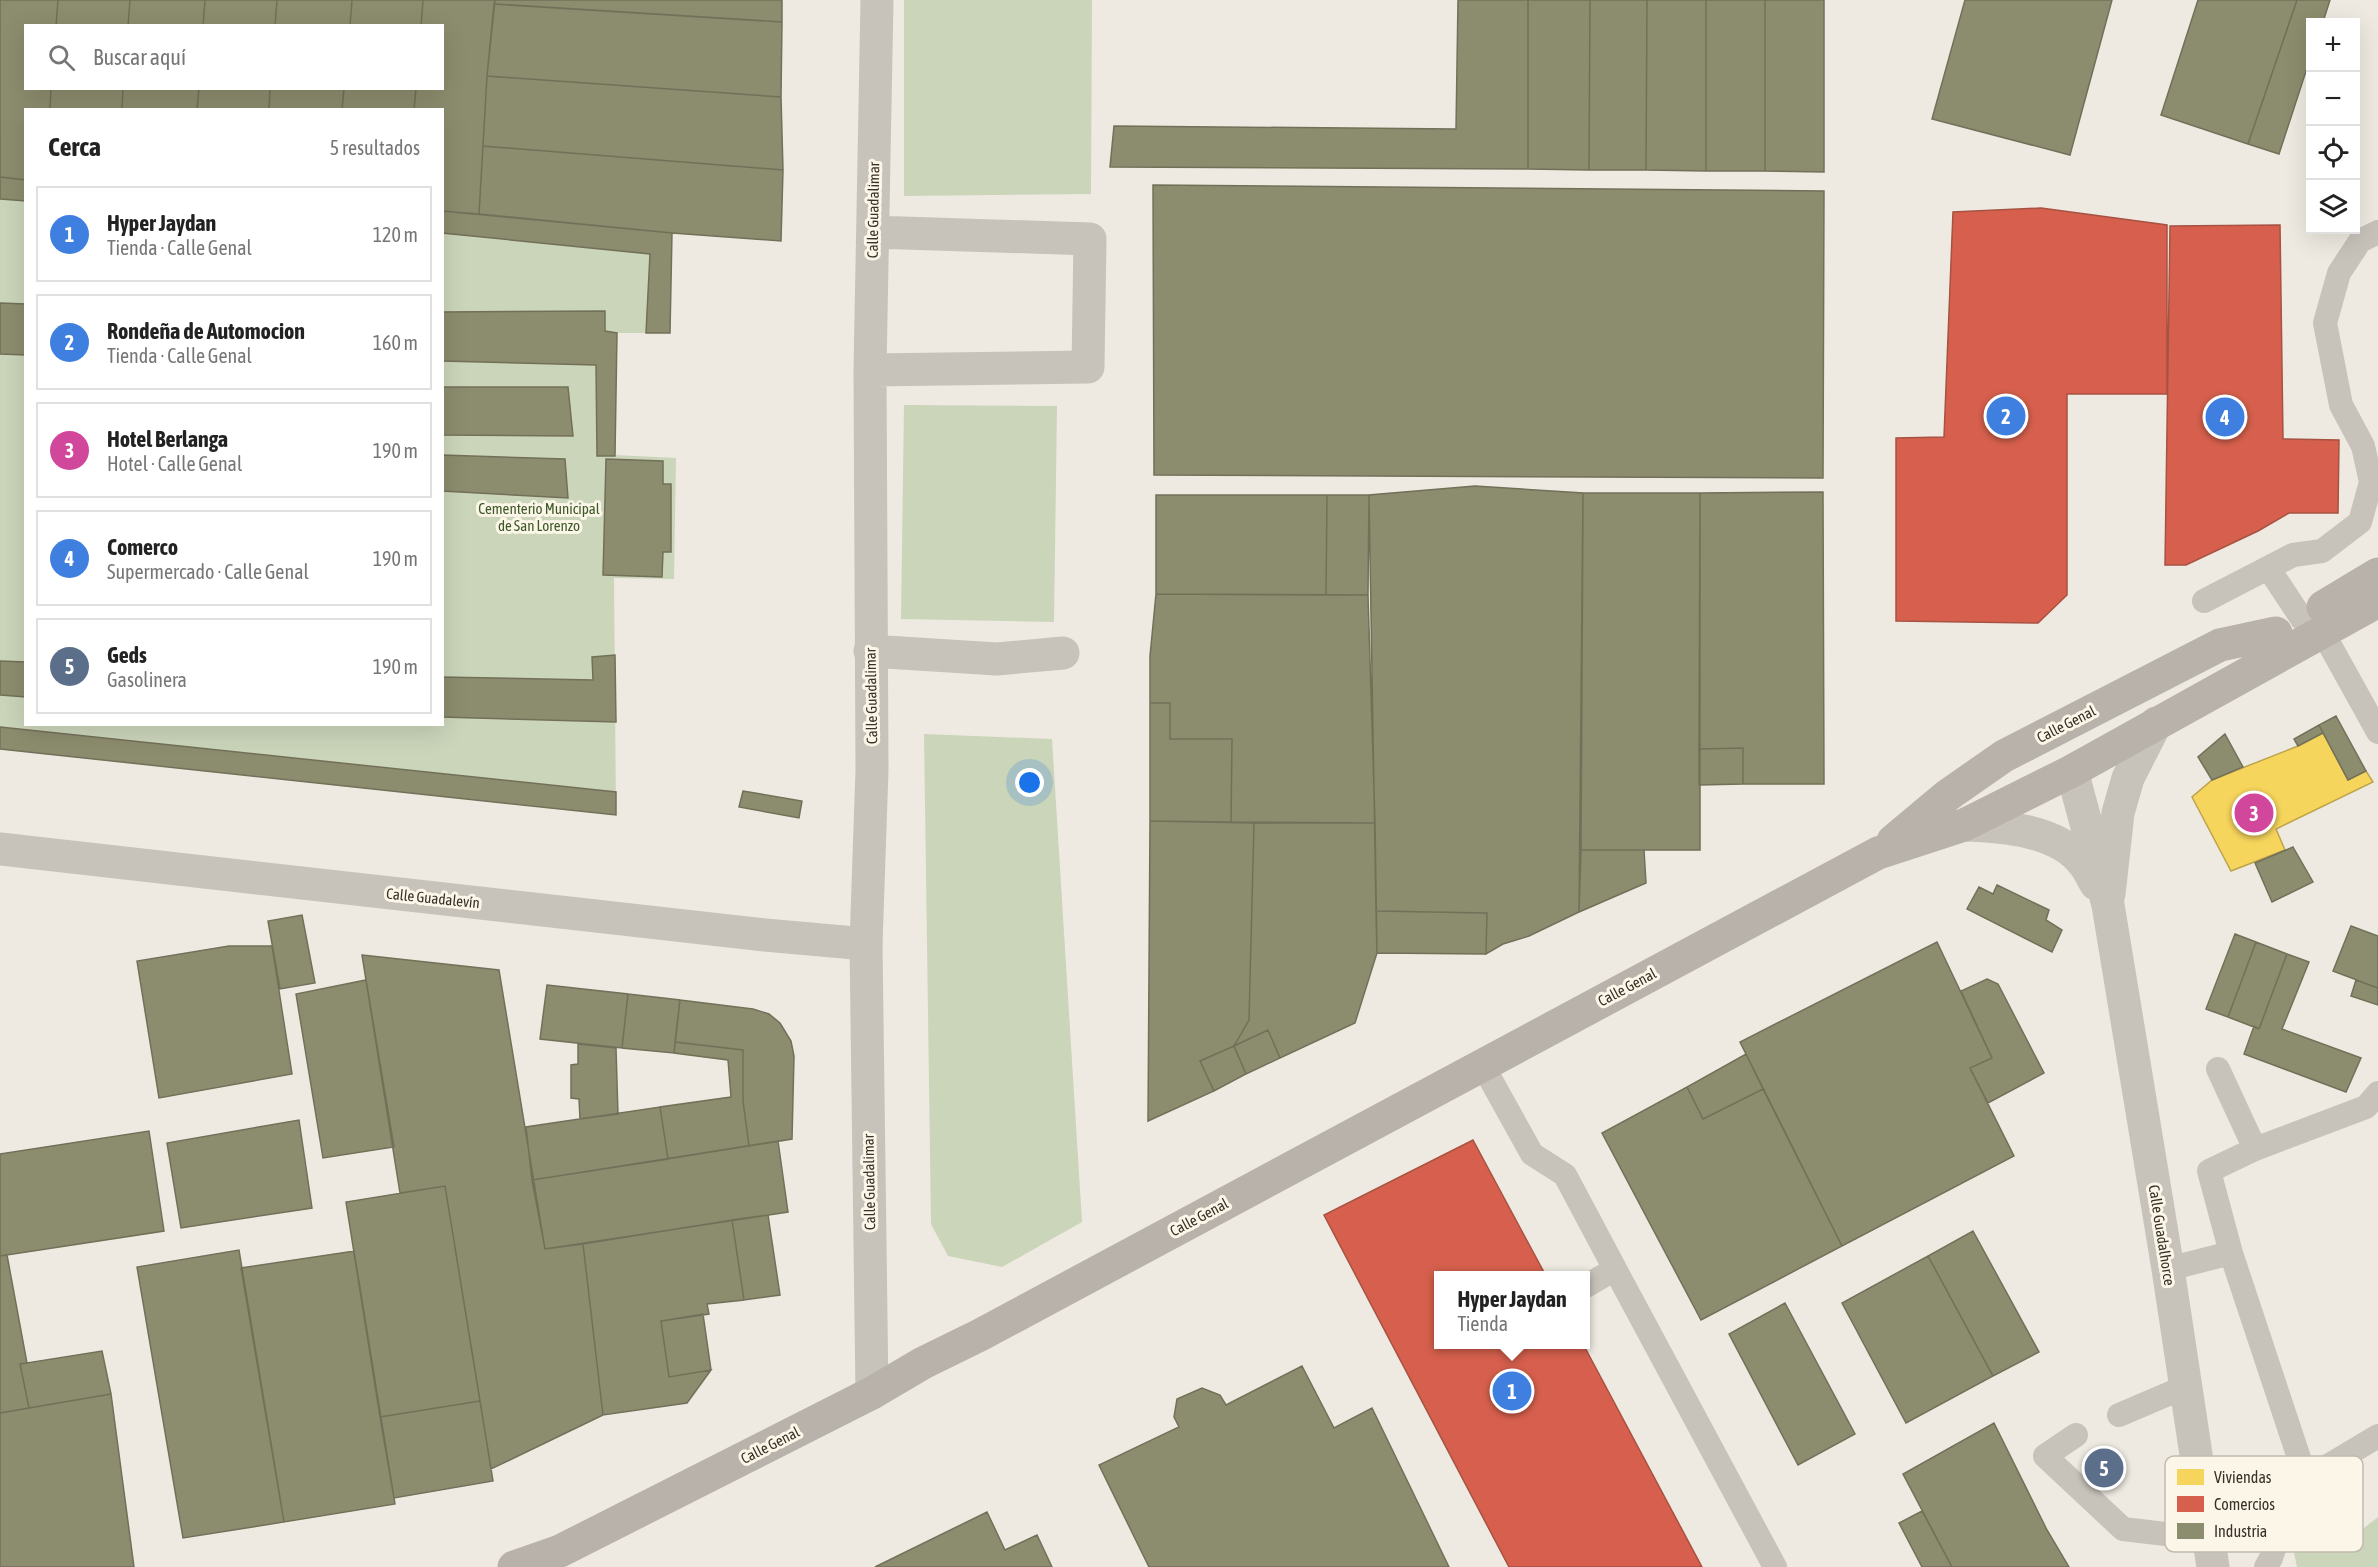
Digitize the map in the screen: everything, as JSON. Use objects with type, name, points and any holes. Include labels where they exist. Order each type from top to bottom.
[{"type":"main road","name":"Calle Genal","points":[[514,1567],[562,1559],[872,1393],[923,1363],[980,1335],[1878,853],[1964,825],[2072,771],[2156,723],[2378,574]]},
{"type":"main road","name":"Calle Genal","points":[[1878,853],[1948,795],[2004,756],[2220,645],[2300,628],[2378,601]]},
{"type":"main road","name":"Calle Genal","points":[[2072,771],[2080,739],[2300,628]]},
{"type":"street","name":"Calle Guadalimar","points":[[872,1393],[866,944],[872,770],[870,370],[877,0]]},
{"type":"street","points":[[870,370],[1088,367],[1090,239],[873,232]]},
{"type":"street","points":[[870,651],[997,659],[1064,653]]},
{"type":"street","name":"Calle Guadalhorce","points":[[2108,905],[2118,813],[2128,778],[2156,723]]},
{"type":"street","name":"Calle Guadalhorce","points":[[2072,771],[2108,905],[2197,1456]]},
{"type":"street","name":"Calle Guadalhorce","points":[[1964,825],[2017,828],[2060,843],[2083,862],[2108,905]]},
{"type":"street","name":"Calle Guadalevín","points":[[0,849],[742,933],[866,944]]},
{"type":"lane","points":[[2204,601],[2294,555],[2322,551],[2360,522],[2371,482],[2362,446],[2341,405],[2325,323],[2338,273],[2360,241],[2378,232]]},
{"type":"lane","points":[[2270,569],[2300,628],[2378,732]]},
{"type":"lane","points":[[1482,1064],[1532,1154],[1565,1175],[1775,1567]]},
{"type":"lane","points":[[2217,1069],[2255,1149]]},
{"type":"lane","points":[[2298,1456],[2231,1253],[2209,1171],[2255,1149],[2366,1107],[2378,1093]]},
{"type":"lane","points":[[2168,1269],[2231,1253]]},
{"type":"lane","points":[[1590,1284],[1616,1269]]},
{"type":"lane","points":[[2119,1415],[2187,1386]]},
{"type":"lane","points":[[2076,1435],[2045,1456],[2123,1529],[2165,1540]]},
{"type":"lane","points":[[2345,1456],[2378,1436]]},
{"type":"lane","points":[[2266,1567],[2273,1552]]},
{"type":"green space","points":[[904,0],[1092,0],[1091,194],[904,196]]},
{"type":"green space","name":"Cementerio Municipal de San Lorenzo","points":[[0,177],[24,180],[24,726],[444,726],[444,211],[672,233],[670,333],[617,333],[615,455],[676,458],[674,579],[614,578],[616,815],[0,749]]},
{"type":"green space","points":[[904,405],[1057,406],[1054,622],[901,619]]},
{"type":"green space","points":[[924,734],[1052,739],[1082,1222],[1002,1267],[948,1256],[931,1224]]},
{"type":"green space","points":[[2378,1517],[2378,1567],[2297,1567],[2294,1553],[2363,1552],[2363,1529]]},
{"type":"building: Viviendas","points":[[2323,733],[2348,780],[2366,771],[2373,782],[2276,829],[2285,850],[2231,871],[2192,797],[2212,780],[2298,746]]},
{"type":"building: Comercios","points":[[2041,208],[2167,225],[2167,394],[2067,394],[2067,595],[2038,623],[1896,621],[1896,438],[1944,437],[1953,212]]},
{"type":"building: Comercios","points":[[2280,225],[2283,439],[2339,440],[2338,513],[2289,513],[2258,531],[2186,565],[2165,565],[2170,226]]},
{"type":"building: Comercios","points":[[1473,1140],[1543,1271],[1434,1271],[1434,1349],[1586,1349],[1702,1567],[1509,1567],[1324,1215]]},
{"type":"building: Industria","points":[[0,0],[58,0],[56,24],[24,24],[24,90],[51,90],[50,108],[24,108],[24,180],[0,177]]},
{"type":"building: Industria","points":[[58,0],[130,0],[128,24],[56,24]]},
{"type":"building: Industria","points":[[130,0],[205,0],[203,24],[128,24]]},
{"type":"building: Industria","points":[[205,0],[277,0],[275,24],[203,24]]},
{"type":"building: Industria","points":[[277,0],[352,0],[350,24],[275,24]]},
{"type":"building: Industria","points":[[352,0],[423,0],[421,24],[350,24]]},
{"type":"building: Industria","points":[[423,0],[495,0],[487,76],[479,214],[444,211],[444,108],[414,108],[416,90],[444,90],[444,24],[421,24]]},
{"type":"building: Industria","points":[[495,0],[782,0],[782,22],[494,4]]},
{"type":"building: Industria","points":[[1458,0],[1528,0],[1528,169],[1110,167],[1114,126],[1456,129]]},
{"type":"building: Industria","points":[[1528,0],[1590,0],[1589,170],[1528,169]]},
{"type":"building: Industria","points":[[1590,0],[1647,0],[1646,170],[1589,170]]},
{"type":"building: Industria","points":[[1647,0],[1706,0],[1706,171],[1646,170]]},
{"type":"building: Industria","points":[[1706,0],[1765,0],[1765,171],[1706,171]]},
{"type":"building: Industria","points":[[1765,0],[1824,0],[1824,172],[1765,171]]},
{"type":"building: Industria","points":[[1965,0],[2112,0],[2070,155],[1932,119]]},
{"type":"building: Industria","points":[[2198,0],[2297,0],[2248,144],[2161,115]]},
{"type":"building: Industria","points":[[2297,0],[2330,0],[2324,18],[2306,18],[2306,71],[2279,154],[2248,144]]},
{"type":"building: Industria","points":[[494,4],[782,22],[781,97],[487,76]]},
{"type":"building: Industria","points":[[487,76],[781,97],[783,170],[483,146]]},
{"type":"building: Industria","points":[[51,90],[123,90],[122,108],[50,108]]},
{"type":"building: Industria","points":[[123,90],[199,90],[197,108],[122,108]]},
{"type":"building: Industria","points":[[199,90],[270,90],[269,108],[197,108]]},
{"type":"building: Industria","points":[[270,90],[344,90],[342,108],[269,108]]},
{"type":"building: Industria","points":[[344,90],[416,90],[414,108],[342,108]]},
{"type":"building: Industria","points":[[483,146],[783,170],[781,241],[479,214]]},
{"type":"building: Industria","points":[[0,177],[24,180],[24,201],[0,199]]},
{"type":"building: Industria","points":[[1153,185],[1824,191],[1823,478],[1154,475]]},
{"type":"building: Industria","points":[[444,211],[672,233],[670,333],[646,333],[650,254],[444,233]]},
{"type":"building: Industria","points":[[0,303],[24,304],[24,355],[0,354]]},
{"type":"building: Industria","points":[[605,311],[605,331],[617,333],[615,456],[597,456],[596,365],[444,361],[444,312]]},
{"type":"building: Industria","points":[[444,387],[568,387],[573,436],[444,435]]},
{"type":"building: Industria","points":[[444,455],[565,459],[568,498],[444,491]]},
{"type":"building: Industria","points":[[606,459],[663,461],[663,484],[671,484],[671,552],[663,552],[662,577],[603,575]]},
{"type":"building: Industria","points":[[1475,486],[1583,493],[1579,912],[1529,936],[1503,944],[1486,954],[1487,913],[1376,911],[1369,495]]},
{"type":"building: Industria","points":[[1823,492],[1824,784],[1743,784],[1743,748],[1699,749],[1700,493]]},
{"type":"building: Industria","points":[[1583,493],[1700,493],[1700,850],[1581,850]]},
{"type":"building: Industria","points":[[1156,495],[1327,495],[1326,595],[1156,594]]},
{"type":"building: Industria","points":[[1327,495],[1369,495],[1368,595],[1326,595]]},
{"type":"building: Industria","points":[[1156,594],[1368,595],[1375,823],[1231,822],[1232,739],[1170,739],[1170,703],[1150,703],[1150,656]]},
{"type":"building: Industria","points":[[615,655],[616,722],[444,717],[444,677],[593,680],[592,657]]},
{"type":"building: Industria","points":[[0,661],[24,662],[24,697],[0,695]]},
{"type":"building: Industria","points":[[1150,703],[1170,703],[1170,739],[1232,739],[1231,822],[1150,821]]},
{"type":"building: Industria","points":[[2336,716],[2366,771],[2348,780],[2319,725]]},
{"type":"building: Industria","points":[[2319,725],[2323,733],[2298,746],[2294,739]]},
{"type":"building: Industria","points":[[0,727],[616,792],[616,815],[0,749]]},
{"type":"building: Industria","points":[[2225,734],[2243,767],[2212,780],[2198,757]]},
{"type":"building: Industria","points":[[1743,748],[1743,784],[1699,785],[1699,749]]},
{"type":"building: Industria","points":[[743,791],[802,801],[799,818],[739,807]]},
{"type":"building: Industria","points":[[1150,821],[1254,823],[1249,1020],[1234,1046],[1200,1061],[1214,1091],[1148,1121]]},
{"type":"building: Industria","points":[[1254,823],[1375,823],[1377,953],[1355,1023],[1280,1058],[1268,1030],[1234,1046],[1249,1020]]},
{"type":"building: Industria","points":[[2293,847],[2313,882],[2272,902],[2255,863]]},
{"type":"building: Industria","points":[[1581,850],[1644,850],[1646,883],[1579,912]]},
{"type":"building: Industria","points":[[1997,885],[2049,910],[2046,920],[2062,930],[2052,952],[1967,909],[1979,887],[1993,894]]},
{"type":"building: Industria","points":[[1376,911],[1487,913],[1486,954],[1377,953]]},
{"type":"building: Industria","points":[[302,915],[315,983],[280,989],[268,921]]},
{"type":"building: Industria","points":[[2351,926],[2378,936],[2378,988],[2333,971]]},
{"type":"building: Industria","points":[[2235,934],[2256,942],[2228,1017],[2206,1009]]},
{"type":"building: Industria","points":[[1937,942],[1992,1058],[1970,1068],[2014,1156],[1842,1246],[1740,1042]]},
{"type":"building: Industria","points":[[2256,942],[2287,954],[2259,1029],[2228,1017]]},
{"type":"building: Industria","points":[[229,946],[272,946],[292,1074],[159,1098],[137,961]]},
{"type":"building: Industria","points":[[2287,954],[2309,962],[2282,1029],[2361,1058],[2346,1092],[2244,1054],[2254,1026],[2259,1029]]},
{"type":"building: Industria","points":[[362,955],[499,970],[545,1249],[583,1244],[603,1415],[491,1469],[445,1186],[400,1193]]},
{"type":"building: Industria","points":[[1987,979],[1998,984],[2044,1073],[1988,1103],[1970,1068],[1992,1058],[1961,991]]},
{"type":"building: Industria","points":[[366,980],[394,1147],[323,1158],[296,994]]},
{"type":"building: Industria","points":[[2356,980],[2378,988],[2378,1005],[2351,996]]},
{"type":"building: Industria","points":[[547,985],[628,994],[622,1048],[540,1039]]},
{"type":"building: Industria","points":[[628,994],[680,1000],[674,1053],[622,1048]]},
{"type":"building: Industria","points":[[680,1000],[753,1009],[769,1014],[780,1023],[791,1041],[794,1056],[792,1139],[749,1146],[743,1101],[743,1050],[675,1042]]},
{"type":"building: Industria","points":[[1268,1030],[1280,1058],[1246,1074],[1234,1046]]},
{"type":"building: Industria","points":[[675,1042],[743,1050],[743,1101],[749,1146],[668,1159],[660,1107],[731,1097],[728,1060],[674,1053]]},
{"type":"building: Industria","points":[[578,1044],[616,1048],[618,1114],[580,1119],[579,1099],[571,1098],[571,1065],[578,1064]]},
{"type":"building: Industria","points":[[1234,1046],[1246,1074],[1214,1091],[1200,1061]]},
{"type":"building: Industria","points":[[1746,1054],[1763,1089],[1703,1119],[1687,1087]]},
{"type":"building: Industria","points":[[1687,1087],[1703,1119],[1763,1089],[1842,1246],[1701,1320],[1602,1133]]},
{"type":"building: Industria","points":[[660,1107],[668,1159],[532,1180],[526,1127]]},
{"type":"building: Industria","points":[[299,1120],[312,1208],[181,1228],[167,1143]]},
{"type":"building: Industria","points":[[149,1131],[164,1231],[0,1256],[0,1154]]},
{"type":"building: Industria","points":[[778,1141],[788,1212],[545,1249],[532,1180]]},
{"type":"building: Industria","points":[[445,1186],[480,1401],[380,1417],[346,1202]]},
{"type":"building: Industria","points":[[768,1215],[780,1295],[744,1300],[732,1220]]},
{"type":"building: Industria","points":[[732,1220],[744,1300],[707,1304],[709,1314],[661,1321],[669,1377],[711,1370],[687,1403],[603,1415],[583,1244]]},
{"type":"building: Industria","points":[[1973,1231],[2039,1352],[1993,1376],[1928,1256]]},
{"type":"building: Industria","points":[[239,1250],[284,1522],[183,1538],[137,1267]]},
{"type":"building: Industria","points":[[354,1251],[395,1504],[284,1522],[241,1268]]},
{"type":"building: Industria","points":[[7,1255],[27,1363],[20,1364],[29,1408],[0,1413],[0,1256]]},
{"type":"building: Industria","points":[[1928,1256],[1993,1376],[1906,1423],[1842,1303]]},
{"type":"building: Industria","points":[[1785,1303],[1855,1434],[1798,1465],[1729,1334]]},
{"type":"building: Industria","points":[[703,1314],[711,1370],[669,1377],[661,1321]]},
{"type":"building: Industria","points":[[102,1351],[111,1394],[29,1408],[20,1364]]},
{"type":"building: Industria","points":[[1302,1366],[1334,1428],[1372,1408],[1449,1567],[1149,1567],[1099,1465],[1179,1427],[1174,1417],[1177,1399],[1202,1388],[1220,1395],[1226,1405]]},
{"type":"building: Industria","points":[[111,1394],[134,1567],[0,1567],[0,1413]]},
{"type":"building: Industria","points":[[480,1401],[493,1481],[394,1498],[380,1417]]},
{"type":"building: Industria","points":[[1994,1423],[2047,1530],[2069,1567],[1952,1567],[1903,1474]]},
{"type":"building: Industria","points":[[1922,1511],[1952,1567],[1922,1567],[1899,1523]]},
{"type":"building: Industria","points":[[987,1512],[1005,1550],[1037,1535],[1052,1567],[875,1567]]},
{"type":"place","name":"Rondeña de Automocion","points":[[2006,416]]},
{"type":"place","name":"Comerco","points":[[2225,417]]},
{"type":"place","name":"Hotel Berlanga","points":[[2254,813]]},
{"type":"place","name":"Hyper Jaydan","points":[[1512,1391]]},
{"type":"place","name":"Geds","points":[[2104,1468]]}]
